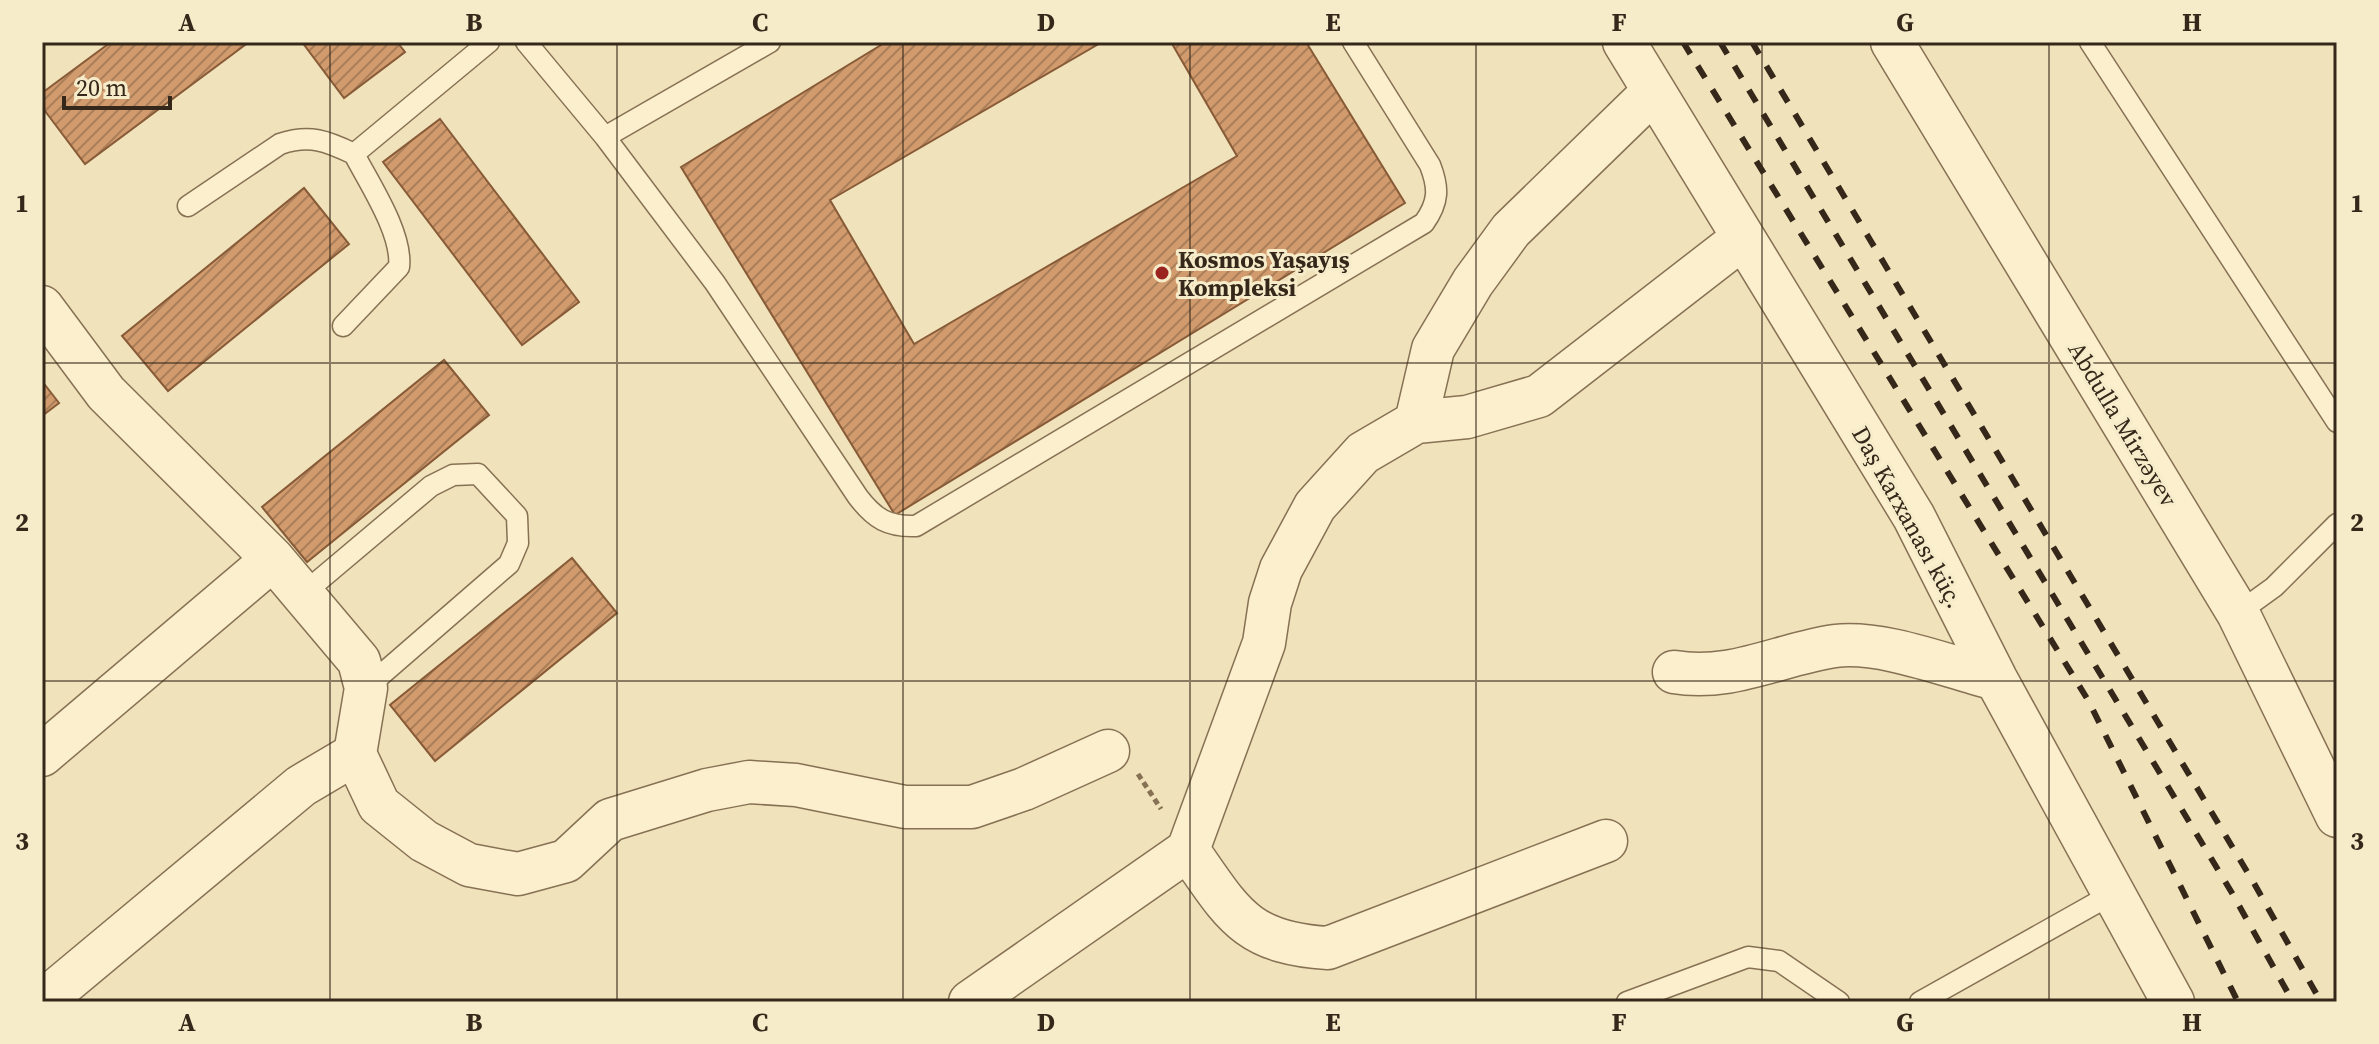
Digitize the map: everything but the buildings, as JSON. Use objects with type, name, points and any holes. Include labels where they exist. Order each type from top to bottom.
[{"type":"street","name":"Daş Karxanası küç.","points":[[1624,42],[1914,517],[1996,679],[2173,1002]]},
{"type":"street","name":"Abdulla Mirzəyev","points":[[1892,42],[2238,613],[2337,816]]},
{"type":"street","points":[[1416,422],[1433,349],[1511,230],[1653,92]]},
{"type":"street","points":[[970,1002],[1188,850],[1264,643],[1270,603],[1281,569],[1315,506],[1363,453],[1416,422],[1467,417],[1539,396],[1743,238]]},
{"type":"street","points":[[42,307],[106,393],[273,559],[359,661],[366,688],[355,754],[379,805],[424,841],[469,865],[518,874],[566,861],[610,820],[707,790],[749,782],[796,785],[905,807],[972,807],[1024,789],[1108,751]]},
{"type":"street","points":[[42,755],[273,559]]},
{"type":"street","points":[[1674,672],[1698,676],[1729,672],[1838,646],[1870,647],[1996,679]]},
{"type":"street","points":[[42,1002],[301,786],[355,754]]},
{"type":"street","points":[[1188,850],[1232,911],[1260,935],[1306,947],[1328,948],[1606,841]]},
{"type":"lane","points":[[354,154],[489,42]]},
{"type":"lane","points":[[526,42],[605,137],[715,283],[865,507],[873,517],[895,527],[916,526],[1424,223],[1434,208],[1438,186],[1430,165],[1358,43]]},
{"type":"lane","points":[[605,137],[770,42]]},
{"type":"lane","points":[[2090,42],[2337,422]]},
{"type":"lane","points":[[188,206],[292,139],[319,137],[354,154],[396,238],[400,255],[399,267],[343,326]]},
{"type":"lane","points":[[304,593],[431,486],[453,475],[478,474],[517,516],[518,543],[509,564],[366,688]]},
{"type":"lane","points":[[2238,613],[2274,587],[2337,524]]},
{"type":"lane","points":[[1920,1002],[2114,893]]},
{"type":"lane","points":[[1627,1002],[1748,957],[1779,961],[1839,1002]]},
{"type":"path","points":[[1108,751],[1128,759],[1188,850]]},
{"type":"railway","points":[[1683,42],[2088,700],[2238,1002]]},
{"type":"railway","points":[[1720,42],[2232,893],[2293,1002]]},
{"type":"railway","points":[[1752,42],[2255,885],[2321,1002]]},
{"type":"place","name":"Kosmos Yaşayış Kompleksi","points":[[1162,273]]}]
